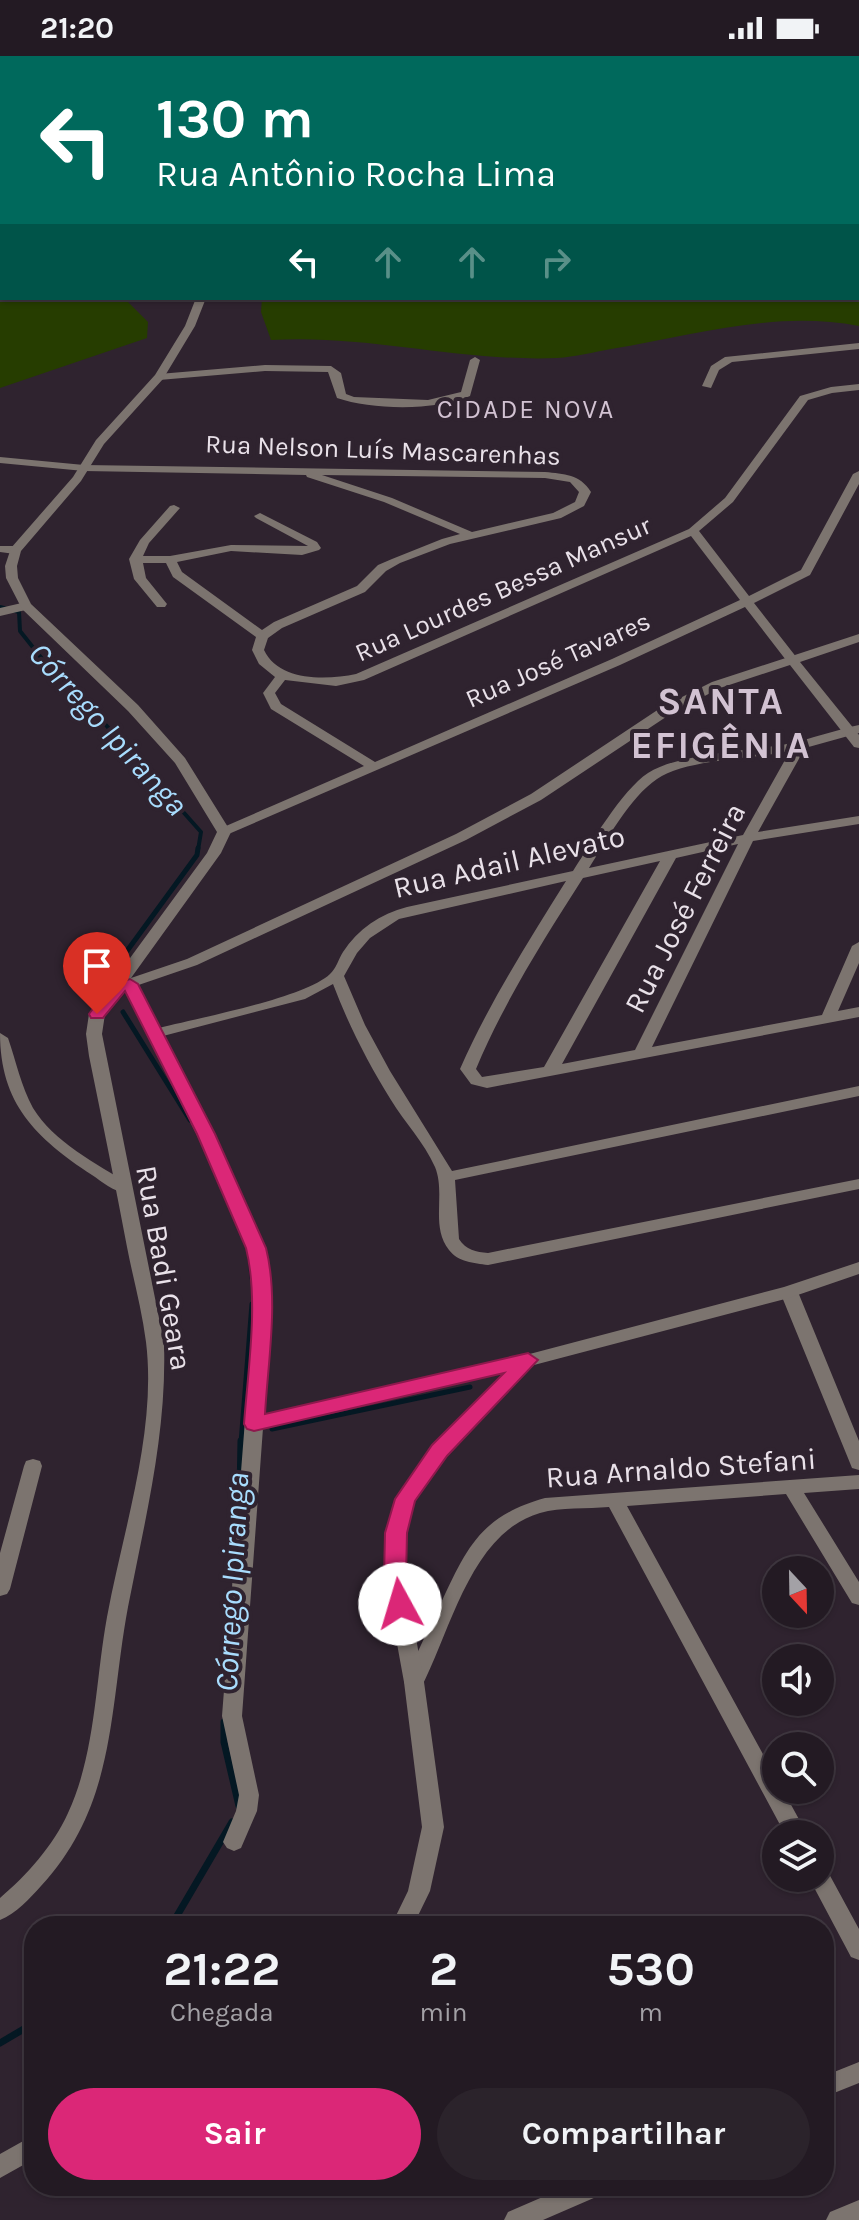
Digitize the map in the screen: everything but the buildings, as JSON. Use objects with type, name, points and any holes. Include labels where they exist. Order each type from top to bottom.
[{"type":"street","points":[[200,300],[190,326],[159,377],[100,442],[84,468],[15,550],[11,566],[12,578],[23,606],[133,708],[180,761],[224,832]]},
{"type":"street","points":[[707,386],[715,368],[729,359],[859,346]]},
{"type":"street","points":[[159,377],[265,368],[331,369],[336,373],[341,396],[353,400],[440,401],[459,399],[466,394],[475,360]]},
{"type":"street","name":"Rua Lourdes Bessa Mansur","points":[[282,676],[319,682],[360,677],[693,531],[729,500],[804,398],[831,390],[859,387]]},
{"type":"street","name":"Rua Nelson Luís Mascarenhas","points":[[0,460],[84,468],[545,475],[575,480],[583,485],[585,492],[580,504],[557,516],[446,541],[396,561],[382,568],[361,589],[287,620],[262,636]]},
{"type":"street","points":[[291,469],[388,500],[473,536]]},
{"type":"street","name":"Rua José Tavares","points":[[224,832],[746,603],[806,572],[854,490],[859,474]]},
{"type":"street","points":[[161,604],[140,579],[135,553],[174,508]]},
{"type":"street","points":[[137,561],[170,560],[231,548],[302,551],[315,548],[313,544],[260,516]]},
{"type":"street","points":[[693,531],[710,549],[746,603],[853,730],[859,744]]},
{"type":"street","points":[[0,549],[15,550]]},
{"type":"street","points":[[170,560],[177,574],[262,636],[258,650],[263,661],[282,676],[269,693],[276,706],[375,767]]},
{"type":"street","points":[[1,612],[23,606]]},
{"type":"street","points":[[234,1842],[248,1806],[248,1792],[233,1735],[232,1716],[260,1343],[258,1256],[238,1203],[155,1034],[123,986],[192,962],[461,837],[536,797],[667,710],[716,685],[859,638]]},
{"type":"street","points":[[853,730],[800,745],[721,759],[652,776],[640,784],[580,872],[473,1053],[468,1069],[477,1081],[487,1083],[859,1012]]},
{"type":"street","name":"Rua José Ferreira","points":[[641,1053],[748,838],[800,745]]},
{"type":"street","name":"Rua Adail Alevato","points":[[337,976],[364,932],[380,920],[407,911],[748,838],[859,820]]},
{"type":"street","name":"Rua Badi Geara","points":[[0,1911],[17,1897],[62,1844],[85,1800],[99,1737],[116,1619],[149,1460],[157,1376],[155,1343],[94,1034],[97,1014],[123,986],[214,853],[224,832]]},
{"type":"street","points":[[550,1071],[671,854]]},
{"type":"street","points":[[828,1018],[859,946]]},
{"type":"street","points":[[155,1034],[300,996],[337,976],[358,1030],[447,1177],[448,1232],[461,1253],[478,1259],[859,1184]]},
{"type":"street","points":[[0,1038],[22,1101],[33,1119],[88,1167],[124,1188]]},
{"type":"street","points":[[447,1177],[859,1091]]},
{"type":"street","points":[[254,1424],[528,1360],[789,1292],[859,1268]]},
{"type":"street","points":[[789,1292],[859,1463]]},
{"type":"street","points":[[407,1916],[419,1891],[433,1827],[414,1682],[395,1578],[396,1533],[405,1499],[440,1451],[528,1360]]},
{"type":"street","points":[[0,1589],[33,1466]]},
{"type":"street","name":"Rua Arnaldo Stefani","points":[[414,1682],[472,1556],[504,1523],[522,1510],[545,1505],[859,1482]]},
{"type":"street","points":[[792,1488],[859,1598]]},
{"type":"street","points":[[614,1500],[788,1820]]},
{"type":"street","points":[[828,1892],[859,1950]]},
{"type":"street","points":[[834,2083],[859,2072]]},
{"type":"street","points":[[0,2167],[24,2152]]},
{"type":"street","points":[[516,2220],[572,2196]]},
{"type":"street","points":[[838,2220],[859,2211]]},
{"type":"green space","points":[[0,300],[126,300],[148,322],[147,338],[0,388]]},
{"type":"green space","points":[[262,300],[859,300],[859,326],[828,322],[766,323],[704,331],[564,357],[521,358],[343,341],[271,340],[261,312]]},
{"type":"waterway","name":"Córrego Ipiranga","points":[[0,607],[19,612],[20,631],[43,660],[73,688],[201,832],[198,850]]},
{"type":"waterway","name":"Córrego Ipiranga","points":[[108,977],[197,855],[198,848]]},
{"type":"waterway","name":"Córrego Ipiranga","points":[[123,1012],[190,1120]]},
{"type":"waterway","name":"Córrego Ipiranga","points":[[250,1256],[252,1278]]},
{"type":"waterway","name":"Córrego Ipiranga","points":[[241,1443],[252,1304]]},
{"type":"waterway","points":[[272,1429],[470,1387]]},
{"type":"waterway","name":"Córrego Ipiranga","points":[[240,1493],[241,1441]]},
{"type":"waterway","name":"Córrego Ipiranga","points":[[224,1722],[224,1742],[239,1806]]},
{"type":"waterway","name":"Córrego Ipiranga","points":[[177,1916],[232,1822]]},
{"type":"waterway","name":"Córrego Ipiranga","points":[[0,2043],[24,2029]]},
{"type":"district","name":"CIDADE NOVA","points":[[526,409]]},
{"type":"district","name":"SANTA EFIGÊNIA","points":[[721,723]]},
{"type":"route","points":[[97,1014],[116,988],[130,984],[206,1134],[256,1248],[260,1265],[260,1343],[254,1424],[528,1360],[440,1451],[405,1499],[396,1533],[395,1578],[400,1604]]}]
